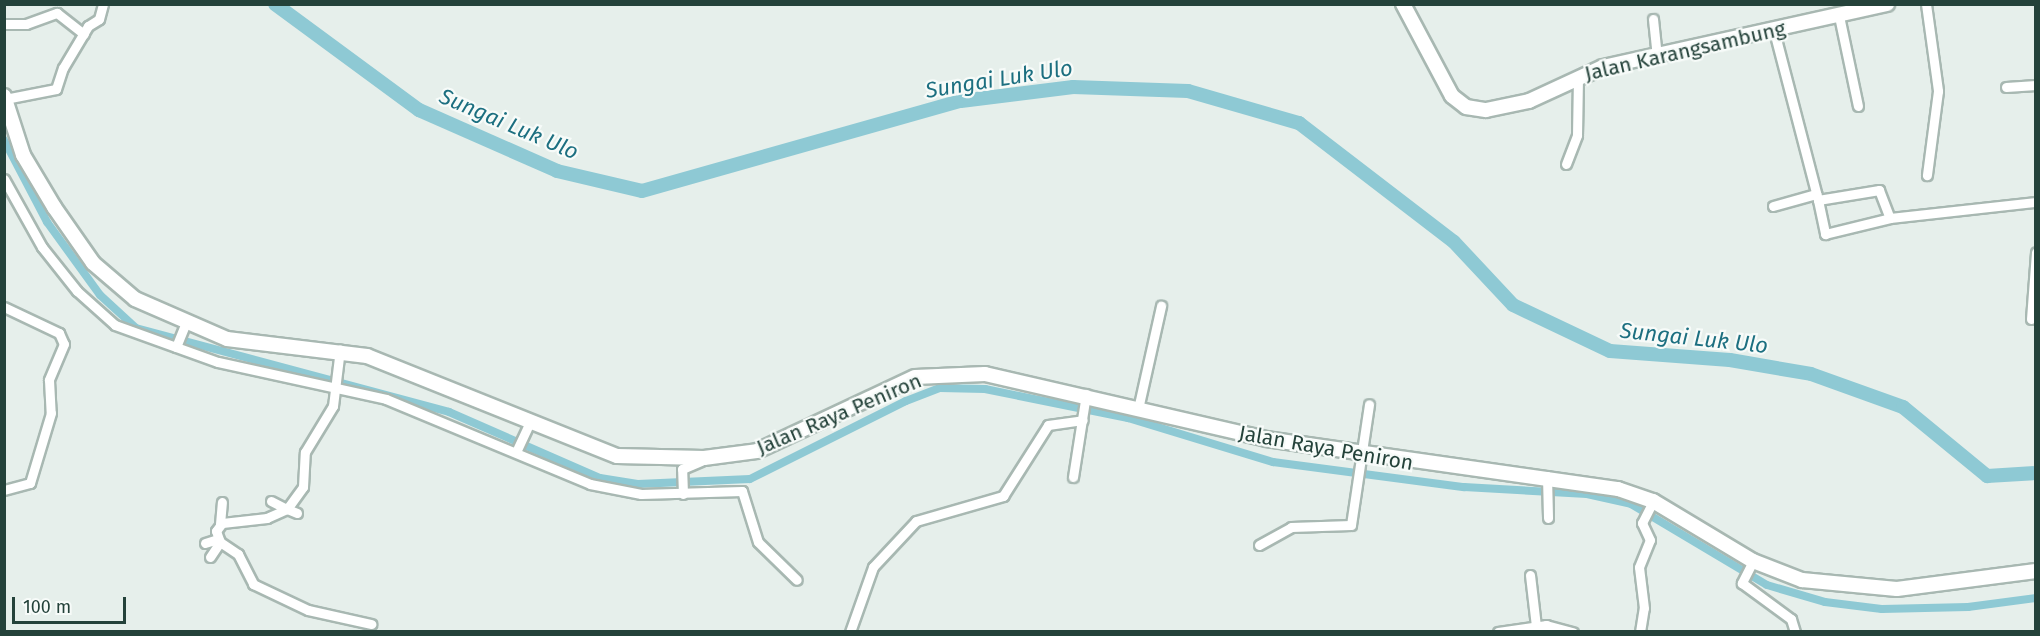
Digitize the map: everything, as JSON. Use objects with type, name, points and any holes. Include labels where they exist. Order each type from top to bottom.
[{"type":"main road","name":"Jalan Karangsambung","points":[[1403,4],[1446,86],[1466,107],[1496,109],[1529,101],[1578,74],[1657,53],[1774,31],[1840,11],[1879,5]]},
{"type":"main road","name":"Jalan Raya Peniron","points":[[5,102],[6,122],[44,190],[93,263],[135,298],[185,325],[256,344],[339,349],[527,427],[618,456],[704,458],[767,448],[886,390],[936,374],[986,374],[1085,399],[1138,409],[1360,461],[1547,480],[1651,506],[1751,565],[1802,580],[1860,589],[1964,582],[2036,571]]},
{"type":"street","points":[[5,102],[56,89],[84,34],[99,19],[103,4]]},
{"type":"street","points":[[1926,4],[1938,91],[1927,175]]},
{"type":"street","points":[[1840,11],[1858,106]]},
{"type":"street","points":[[4,24],[26,24],[57,13],[84,34]]},
{"type":"street","points":[[1653,19],[1657,53]]},
{"type":"street","points":[[1774,31],[1825,234],[1890,218],[2036,202]]},
{"type":"street","points":[[1566,164],[1577,135],[1578,74]]},
{"type":"street","points":[[2006,87],[2036,85]]},
{"type":"street","points":[[4,179],[42,247],[76,291],[115,325],[269,375],[332,383],[386,399],[517,450],[590,484],[641,494],[735,489],[746,494],[758,542],[797,580]]},
{"type":"street","points":[[1773,206],[1817,197],[1879,190],[1890,218]]},
{"type":"street","points":[[2031,319],[2036,252]]},
{"type":"street","points":[[1138,409],[1161,306]]},
{"type":"street","points":[[4,307],[59,333],[64,344],[49,380],[51,413],[30,483],[4,489]]},
{"type":"street","points":[[177,345],[185,325]]},
{"type":"street","points":[[220,524],[267,518],[292,511],[303,487],[305,452],[333,406],[332,383],[339,349]]},
{"type":"street","points":[[1073,477],[1085,399]]},
{"type":"street","points":[[1259,544],[1290,527],[1349,527],[1370,404]]},
{"type":"street","points":[[850,632],[873,567],[913,524],[1004,496],[1048,425],[1083,418]]},
{"type":"street","points":[[517,450],[527,427]]},
{"type":"street","points":[[683,491],[682,472],[704,458]]},
{"type":"street","points":[[1547,480],[1548,518]]},
{"type":"street","points":[[271,501],[292,511]]},
{"type":"street","points":[[210,557],[219,540],[222,502]]},
{"type":"street","points":[[1640,632],[1644,608],[1639,567],[1650,540],[1642,521],[1651,506]]},
{"type":"street","points":[[205,543],[219,540],[238,554],[253,584],[267,592],[308,610],[371,624]]},
{"type":"street","points":[[1751,565],[1743,578],[1791,620],[1795,632]]},
{"type":"street","points":[[1530,575],[1536,626]]},
{"type":"street","points":[[1498,632],[1536,626],[1573,632]]},
{"type":"waterway","name":"Sungai Luk Ulo","points":[[275,4],[419,110],[557,171],[642,191],[961,101],[1073,87],[1188,91],[1299,123],[1454,242],[1513,305],[1610,351],[1730,360],[1811,374],[1903,407],[1987,476],[2036,473]]},
{"type":"waterway","points":[[4,140],[47,222],[100,295],[136,328],[449,412],[600,478],[638,484],[750,479],[906,401],[940,388],[985,389],[1128,418],[1273,462],[1464,487],[1587,494],[1631,504],[1767,585],[1825,602],[1882,609],[1968,607],[2036,598]]}]
